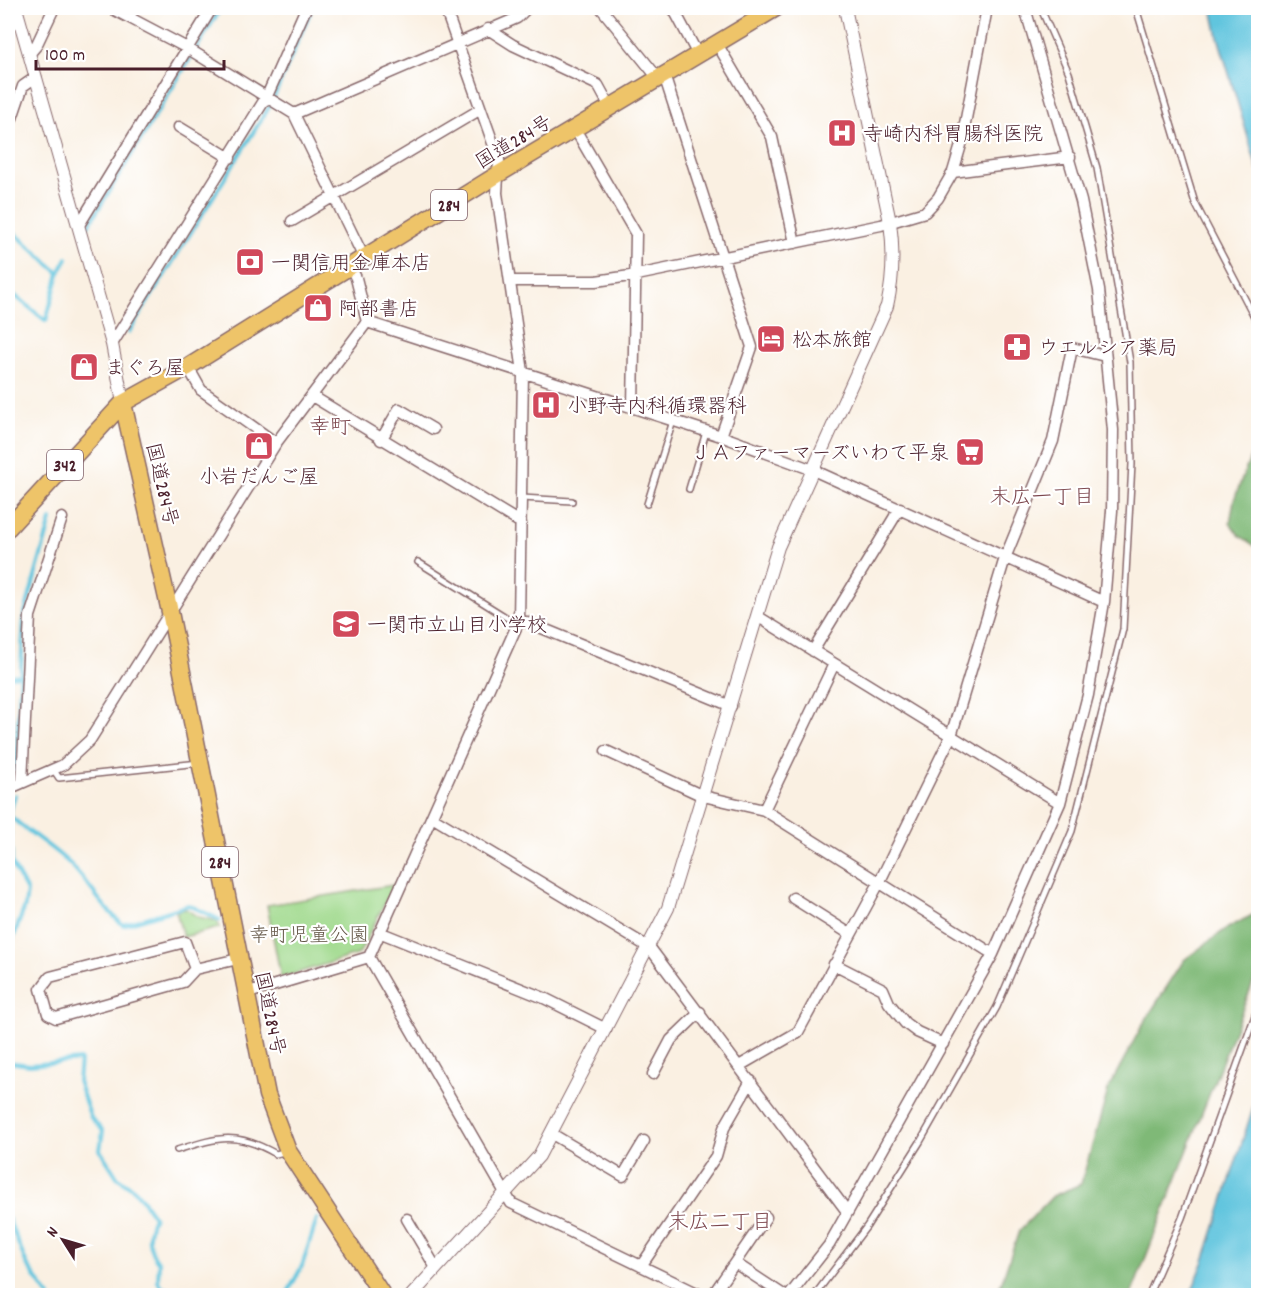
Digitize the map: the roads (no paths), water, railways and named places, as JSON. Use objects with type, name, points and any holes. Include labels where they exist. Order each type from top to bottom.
[{"type":"highway","name":"国道284号","points":[[383,1296],[288,1151],[267,1095],[245,994],[171,612],[123,403],[188,367],[497,175],[697,53],[776,8]]},
{"type":"highway","name":"342","points":[[8,528],[123,403]]},
{"type":"street","points":[[16,8],[112,344],[123,403]]},
{"type":"street","points":[[30,53],[36,46],[54,8]]},
{"type":"street","points":[[111,8],[187,48],[294,114],[333,197],[357,262],[356,278],[367,322]]},
{"type":"street","points":[[79,225],[212,8]]},
{"type":"street","points":[[112,344],[267,96],[306,8]]},
{"type":"street","points":[[369,957],[519,621],[523,372],[497,193],[499,160],[445,8]]},
{"type":"street","points":[[294,114],[456,42],[517,18],[527,8]]},
{"type":"street","points":[[601,8],[661,76],[725,259],[752,346],[721,436]]},
{"type":"street","points":[[673,8],[697,53]]},
{"type":"street","points":[[411,1296],[539,1156],[650,948],[668,908],[778,547],[887,306],[893,281],[894,255],[890,222],[845,8]]},
{"type":"street","points":[[511,281],[596,281],[637,276],[725,259],[925,212],[938,198],[953,172],[961,145],[987,8]]},
{"type":"street","points":[[735,1263],[787,1296],[829,1245],[846,1210],[993,954],[1060,803],[1088,695],[1104,602],[1112,511],[1113,453],[1099,290],[1070,157],[1025,8]]},
{"type":"street","points":[[488,29],[513,45],[598,85],[610,107]]},
{"type":"street","points":[[716,42],[772,137],[795,243]]},
{"type":"street","points":[[8,130],[10,111],[23,86],[36,77]]},
{"type":"street","points":[[292,221],[481,109]]},
{"type":"street","points":[[179,127],[230,158]]},
{"type":"street","points":[[575,129],[636,234],[633,407]]},
{"type":"street","points":[[953,172],[1070,157]]},
{"type":"street","points":[[367,322],[721,436],[813,470],[1104,602]]},
{"type":"street","points":[[8,789],[63,765],[90,740],[276,443],[367,322]]},
{"type":"street","points":[[739,1066],[798,1032],[879,883],[951,736],[1005,558],[1053,441],[1072,348],[1105,356]]},
{"type":"street","points":[[188,367],[201,390],[276,443]]},
{"type":"street","points":[[312,396],[521,523]]},
{"type":"street","points":[[381,440],[399,409],[433,429]]},
{"type":"street","points":[[813,651],[900,508]]},
{"type":"street","points":[[22,782],[30,616],[62,518]]},
{"type":"street","points":[[757,616],[1060,803]]},
{"type":"street","points":[[519,621],[731,706]]},
{"type":"street","points":[[764,810],[834,664]]},
{"type":"street","points":[[606,751],[703,796],[764,810],[993,954]]},
{"type":"street","points":[[432,817],[650,948],[846,1210]]},
{"type":"street","points":[[793,898],[850,934]]},
{"type":"street","points":[[379,932],[544,998],[606,1029]]},
{"type":"street","points":[[195,969],[185,942],[50,978],[41,988],[48,1014],[56,1018],[183,982],[195,969],[238,958]]},
{"type":"street","points":[[245,994],[369,957]]},
{"type":"street","points":[[369,957],[511,1203],[703,1296]]},
{"type":"street","points":[[834,964],[883,989],[889,1003],[905,1023],[917,1032],[943,1044]]},
{"type":"street","points":[[653,1074],[671,1040],[700,1012]]},
{"type":"street","points":[[641,1266],[716,1156],[723,1128],[751,1081]]},
{"type":"street","points":[[552,1134],[623,1176],[644,1141]]},
{"type":"street","points":[[712,1296],[766,1217]]},
{"type":"street","points":[[407,1219],[436,1268]]},
{"type":"lane","points":[[130,19],[137,8]]},
{"type":"lane","points":[[814,1296],[867,1226],[921,1142],[997,1007],[1072,831],[1123,629],[1131,464],[1130,362],[1119,287],[1097,168],[1069,73],[1041,9],[1030,8]]},
{"type":"lane","points":[[1136,8],[1195,203],[1258,324]]},
{"type":"lane","points":[[647,504],[673,421]]},
{"type":"lane","points":[[689,489],[706,432]]},
{"type":"lane","points":[[522,498],[572,501]]},
{"type":"lane","points":[[418,562],[509,619],[519,621]]},
{"type":"lane","points":[[53,769],[59,778],[202,763]]},
{"type":"lane","points":[[1148,1296],[1182,1218],[1258,1007]]},
{"type":"lane","points":[[177,1150],[219,1137],[254,1142],[276,1154],[288,1151]]},
{"type":"water","points":[[1212,8],[1258,8],[1258,171],[1218,37]]},
{"type":"water","points":[[1258,1092],[1258,1295],[1190,1295],[1204,1261]]},
{"type":"waterway","points":[[88,226],[221,8]]},
{"type":"waterway","points":[[129,332],[271,104],[312,8]]},
{"type":"waterway","points":[[8,227],[59,273]]},
{"type":"waterway","points":[[8,290],[46,321],[59,273],[67,258]]},
{"type":"waterway","points":[[15,777],[24,616],[51,520]]},
{"type":"waterway","points":[[8,676],[20,675]]},
{"type":"waterway","points":[[8,952],[25,906],[27,891],[12,864],[9,815],[15,795]]},
{"type":"waterway","points":[[9,815],[68,862],[109,912],[123,925],[189,905],[220,920]]},
{"type":"waterway","points":[[8,1062],[30,1065],[80,1060],[78,1081],[91,1118],[103,1131],[100,1150],[117,1177],[136,1191],[154,1217],[149,1241],[152,1252],[159,1263],[158,1281],[161,1287],[183,1296]]},
{"type":"waterway","points":[[8,1218],[27,1265],[49,1296]]},
{"type":"waterway","points":[[286,1296],[302,1266],[317,1219]]},
{"type":"place","name":"寺崎内科胃腸科医院","points":[[842,133]]},
{"type":"place","name":"一関信用金庫本店","points":[[250,262]]},
{"type":"place","name":"阿部書店","points":[[318,308]]},
{"type":"place","name":"松本旅館","points":[[771,339]]},
{"type":"place","name":"ウエルシア薬局","points":[[1017,347]]},
{"type":"place","name":"まぐろ屋","points":[[84,367]]},
{"type":"place","name":"小野寺内科循環器科","points":[[546,405]]},
{"type":"place","name":"小岩だんご屋","points":[[259,446]]},
{"type":"place","name":"ＪＡファーマーズいわて平泉","points":[[970,452]]},
{"type":"place","name":"一関市立山目小学校","points":[[346,624]]},
{"type":"district","name":"幸町","points":[[330,426]]},
{"type":"district","name":"末広一丁目","points":[[1042,496]]},
{"type":"district","name":"末広二丁目","points":[[720,1221]]},
{"type":"park label","name":"幸町児童公園","points":[[309,934]]}]
